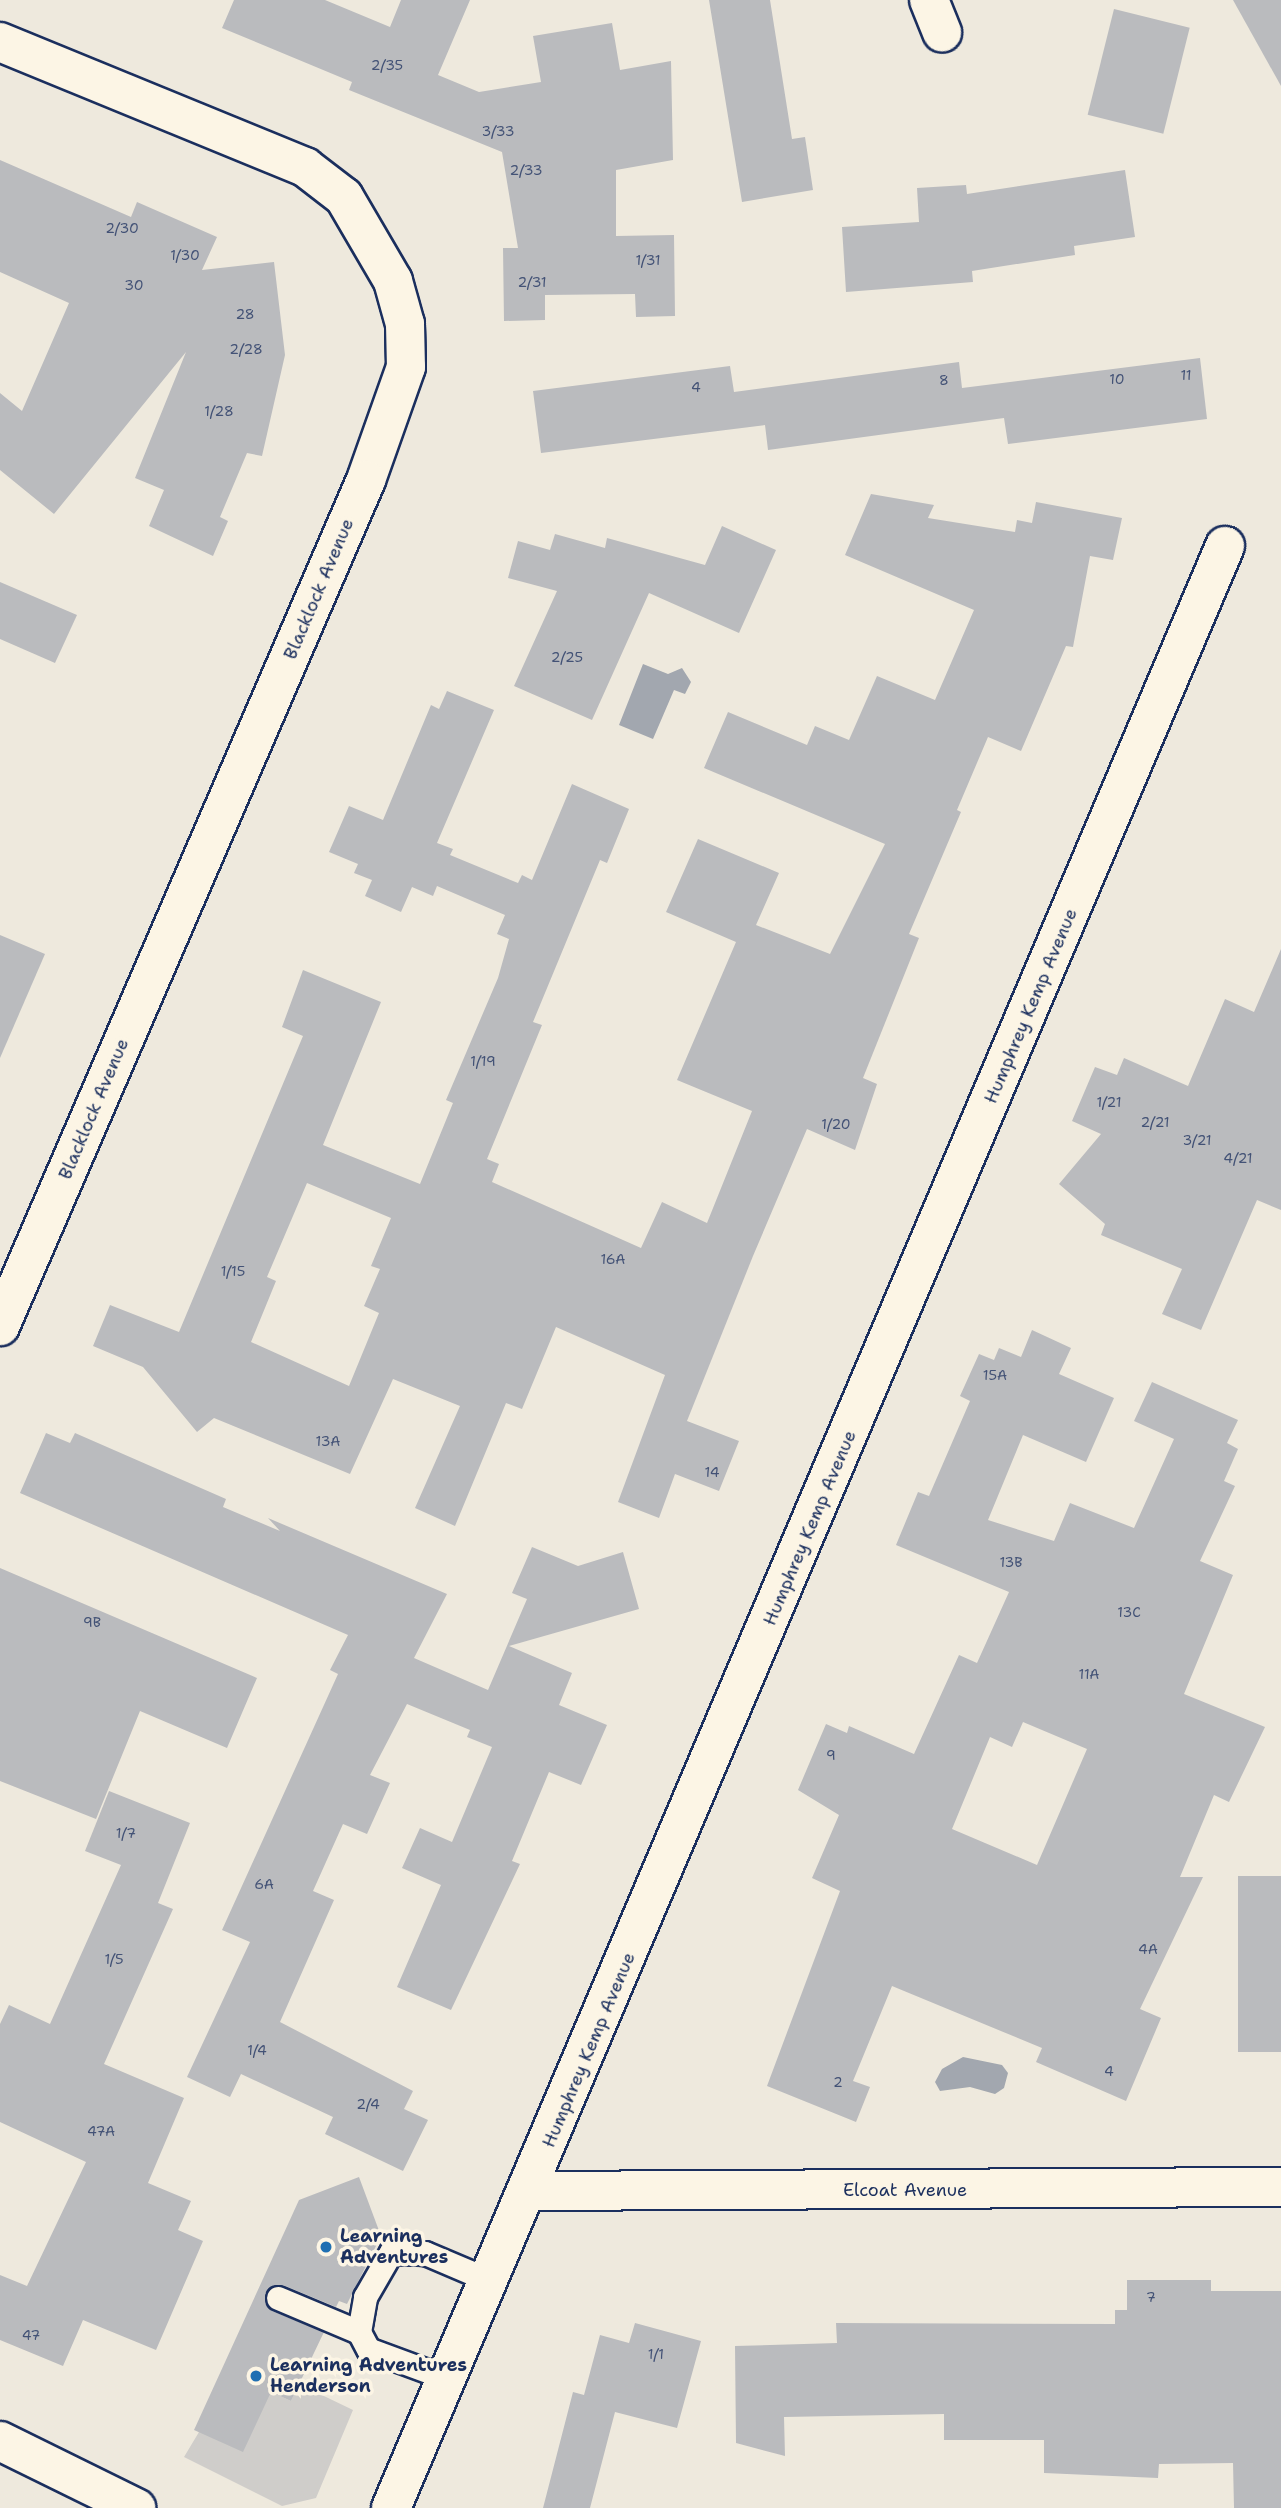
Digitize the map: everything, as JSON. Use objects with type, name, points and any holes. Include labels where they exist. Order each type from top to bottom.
[{"type":"street","name":"Blacklock Avenue","points":[[0,42],[304,167],[344,197],[393,281],[405,324],[406,356],[396,408],[366,480],[0,1326]]},
{"type":"street","name":"Humphrey Kemp Avenue","points":[[391,2508],[530,2191],[1225,546]]},
{"type":"street","name":"Elcoat Avenue","points":[[530,2191],[1281,2187]]},
{"type":"street","points":[[0,2441],[136,2508]]},
{"type":"lane","points":[[449,2379],[368,2349],[359,2332],[365,2297],[391,2252],[425,2253],[491,2281]]},
{"type":"lane","points":[[278,2298],[359,2332]]},
{"type":"shaded area","points":[[643,664],[668,674],[682,668],[691,682],[685,694],[674,690],[653,739],[619,725]]},
{"type":"shaded area","points":[[963,2057],[1002,2065],[1008,2073],[1004,2088],[995,2094],[970,2087],[940,2091],[935,2082],[942,2069]]},
{"type":"shaded area","points":[[299,2384],[353,2410],[316,2498],[282,2506],[184,2457],[199,2432],[271,2392],[291,2401]]},
{"type":"building","points":[[234,0],[325,0],[390,27],[401,0],[470,0],[438,75],[479,92],[541,82],[533,36],[612,23],[620,70],[671,61],[673,160],[616,170],[616,236],[674,235],[675,316],[636,317],[635,294],[545,295],[545,320],[504,321],[503,248],[518,248],[502,152],[349,90],[352,82],[222,28]]},
{"type":"building","points":[[709,0],[770,0],[792,139],[805,137],[813,190],[742,202]]},
{"type":"building","points":[[1233,0],[1281,0],[1281,86]]},
{"type":"building","points":[[1114,9],[1190,28],[1163,134],[1088,115]]},
{"type":"building","points":[[0,160],[131,217],[137,202],[217,237],[202,270],[274,262],[285,355],[262,456],[247,453],[220,517],[228,521],[213,556],[149,526],[164,490],[135,478],[186,352],[54,514],[0,470],[0,393],[22,411],[69,303],[0,272]]},
{"type":"building","points":[[1125,170],[1135,237],[1074,246],[1075,255],[972,271],[973,282],[846,292],[842,227],[919,222],[917,188],[966,185],[967,194]]},
{"type":"building","points":[[1200,358],[1207,419],[1008,444],[1004,418],[768,450],[765,425],[541,453],[533,391],[730,366],[734,392],[959,362],[962,388]]},
{"type":"building","points":[[871,494],[934,505],[928,518],[1015,532],[1017,520],[1032,523],[1036,502],[1122,518],[1113,560],[1090,556],[1073,647],[1066,646],[1021,751],[988,737],[957,810],[961,812],[909,934],[919,938],[863,1078],[877,1084],[855,1150],[807,1129],[753,1256],[687,1421],[739,1441],[719,1491],[675,1474],[659,1518],[618,1502],[665,1375],[556,1327],[522,1409],[506,1403],[455,1526],[415,1508],[460,1406],[393,1379],[350,1474],[214,1418],[197,1432],[143,1367],[93,1346],[110,1305],[179,1332],[303,1036],[282,1027],[303,970],[381,1002],[323,1145],[420,1184],[453,1103],[446,1100],[498,978],[509,939],[497,934],[505,915],[437,886],[433,896],[412,887],[401,912],[365,896],[372,880],[354,873],[358,864],[329,852],[349,806],[383,820],[431,705],[439,709],[447,691],[494,710],[437,843],[453,849],[450,855],[518,883],[522,875],[532,880],[572,784],[629,809],[607,863],[600,860],[533,1022],[542,1025],[487,1159],[499,1164],[492,1182],[641,1248],[662,1202],[707,1223],[752,1111],[677,1080],[736,942],[666,912],[698,839],[779,873],[756,925],[830,954],[885,844],[704,768],[728,712],[807,745],[815,726],[849,740],[877,676],[935,700],[974,610],[845,555]],"holes":[[[307,1183],[391,1218],[371,1266],[380,1269],[364,1306],[379,1313],[349,1386],[251,1342],[276,1281],[267,1277]]]},
{"type":"building","points":[[722,526],[776,550],[739,633],[649,593],[592,720],[514,686],[557,591],[508,578],[518,541],[550,550],[555,534],[605,548],[607,538],[705,565]]},
{"type":"building","points":[[0,582],[77,615],[55,663],[0,639]]},
{"type":"building","points":[[0,935],[45,954],[0,1058]]},
{"type":"building","points":[[1281,949],[1281,1210],[1257,1200],[1201,1330],[1162,1314],[1182,1269],[1101,1235],[1105,1224],[1059,1184],[1101,1134],[1072,1121],[1095,1067],[1117,1075],[1124,1058],[1188,1086],[1225,999],[1254,1012]]},
{"type":"building","points":[[1032,1330],[1071,1348],[1059,1374],[1114,1398],[1086,1462],[1023,1435],[988,1520],[1054,1541],[1070,1503],[1134,1528],[1174,1439],[1134,1421],[1152,1382],[1238,1420],[1227,1443],[1238,1449],[1224,1481],[1235,1486],[1200,1561],[1233,1575],[1184,1694],[1265,1727],[1229,1802],[1214,1795],[1180,1877],[1203,1877],[1140,2009],[1161,2018],[1126,2101],[1036,2062],[1042,2048],[892,1986],[853,2081],[870,2087],[856,2122],[767,2086],[840,1891],[812,1878],[839,1815],[798,1790],[826,1724],[847,1733],[849,1726],[914,1754],[959,1655],[977,1663],[1009,1592],[896,1545],[918,1492],[929,1496],[970,1401],[960,1396],[979,1354],[994,1360],[999,1348],[1021,1357]],"holes":[[[1023,1722],[1087,1749],[1037,1865],[952,1829],[990,1737],[1012,1747]]]},
{"type":"building","points":[[46,1433],[70,1443],[75,1433],[226,1499],[223,1507],[280,1531],[268,1518],[447,1594],[414,1658],[488,1690],[527,1599],[512,1593],[532,1547],[578,1566],[623,1552],[639,1609],[509,1646],[572,1673],[559,1705],[607,1725],[581,1785],[549,1772],[512,1861],[520,1864],[451,2010],[397,1987],[441,1885],[402,1868],[420,1828],[452,1842],[492,1747],[467,1737],[470,1730],[407,1704],[370,1775],[390,1783],[367,1834],[343,1824],[313,1891],[334,1900],[280,2022],[413,2091],[404,2109],[428,2120],[403,2171],[325,2134],[333,2117],[241,2074],[230,2097],[187,2077],[250,1942],[222,1930],[338,1674],[330,1670],[348,1635],[20,1493]]},
{"type":"building","points":[[0,1568],[257,1678],[227,1748],[140,1711],[96,1819],[0,1781]]},
{"type":"building","points":[[109,1791],[190,1823],[158,1903],[173,1909],[104,2064],[184,2098],[148,2183],[191,2201],[178,2230],[203,2241],[156,2350],[83,2320],[63,2366],[0,2340],[0,2275],[27,2286],[86,2162],[0,2122],[0,2024],[9,2005],[50,2024],[121,1865],[85,1851]]},
{"type":"building","points":[[1238,1876],[1281,1876],[1281,2052],[1238,2052]]},
{"type":"building","points":[[359,2177],[381,2236],[347,2304],[339,2301],[336,2307],[283,2285],[265,2293],[272,2311],[324,2332],[291,2401],[271,2392],[243,2452],[194,2430],[299,2200]]},
{"type":"building","points":[[1127,2280],[1211,2280],[1211,2291],[1281,2291],[1281,2508],[1234,2508],[1233,2463],[1159,2464],[1158,2478],[1044,2473],[1044,2440],[944,2440],[944,2414],[784,2417],[785,2456],[736,2443],[735,2346],[837,2343],[836,2323],[1115,2324],[1115,2310],[1127,2310]]},
{"type":"building","points":[[635,2323],[701,2341],[677,2428],[615,2412],[590,2508],[543,2508],[573,2392],[584,2395],[600,2335],[629,2343]]},
{"type":"place","name":"Learning Adventures","points":[[326,2247]]},
{"type":"place","name":"Learning Adventures Henderson","points":[[256,2376]]}]
